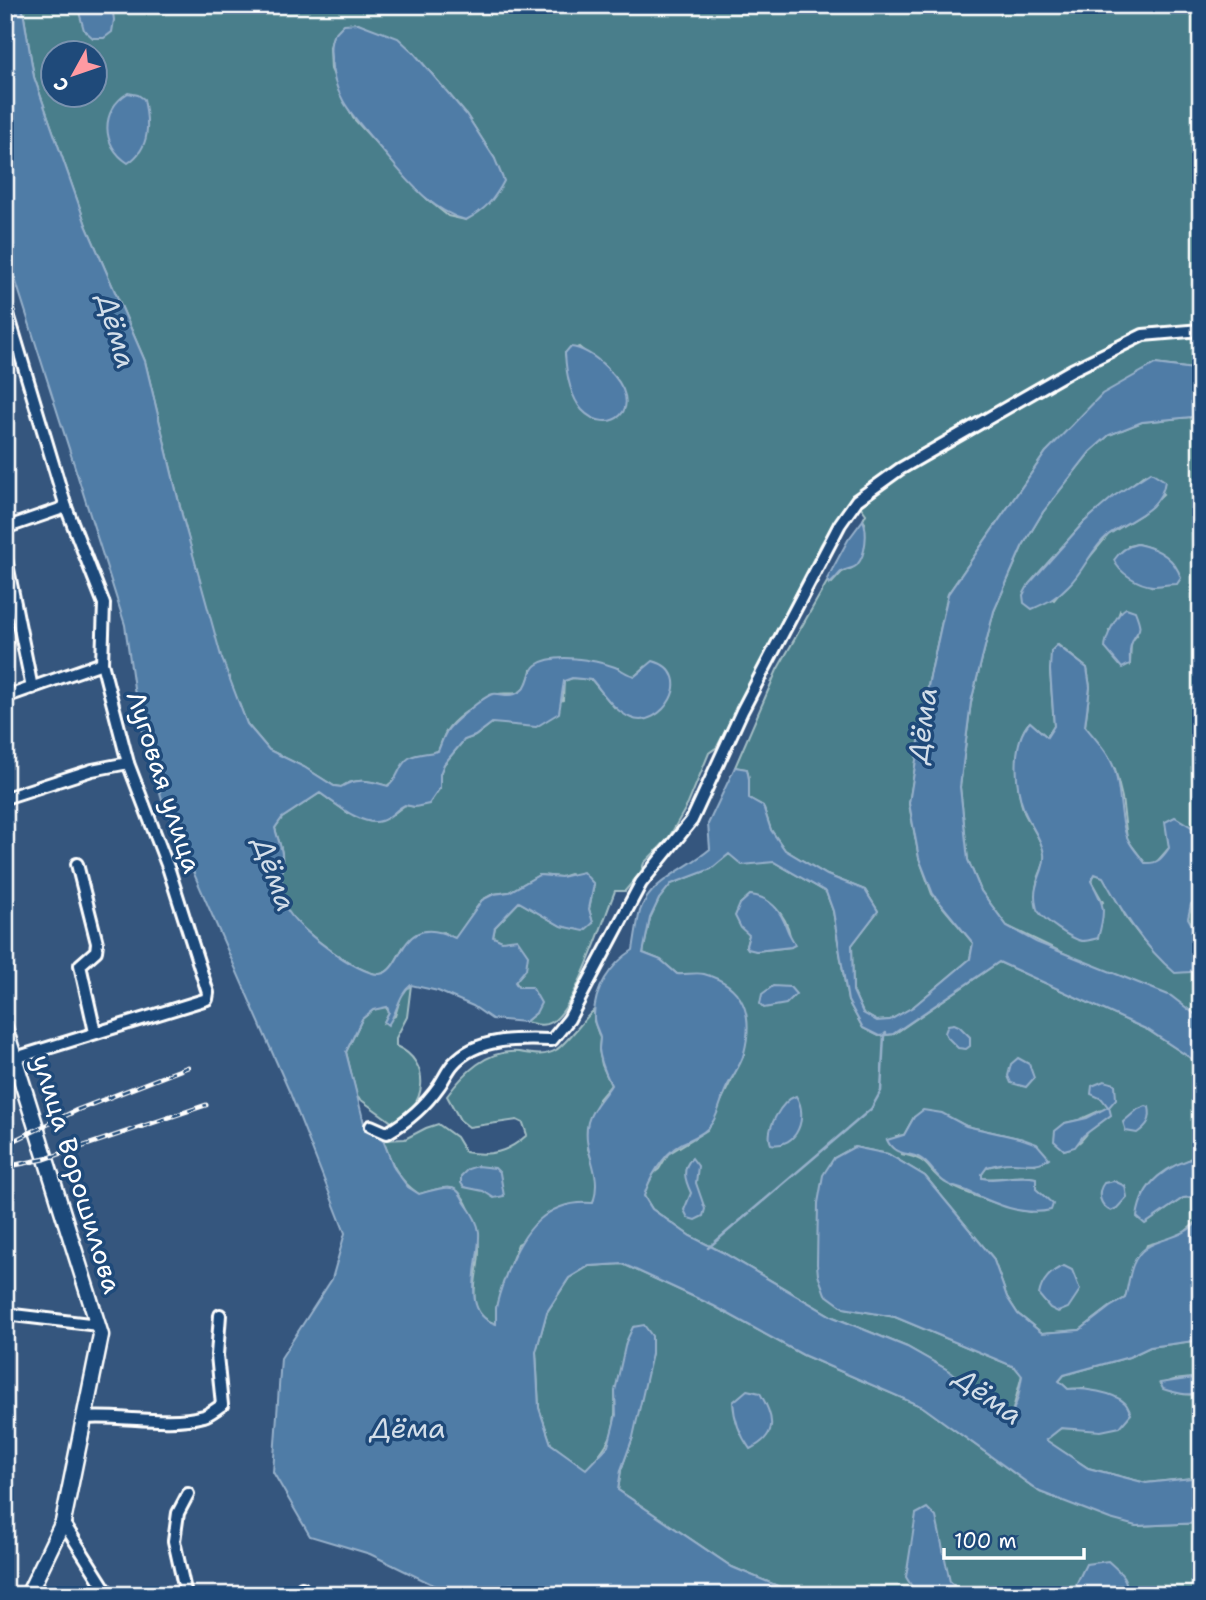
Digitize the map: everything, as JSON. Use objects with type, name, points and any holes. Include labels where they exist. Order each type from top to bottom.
[{"type":"street","name":"Луговая улица","points":[[6,311],[66,507],[104,604],[102,663],[128,763],[169,870],[208,993],[207,999],[95,1032]]},
{"type":"street","points":[[371,1126],[387,1133],[408,1121],[437,1088],[454,1062],[465,1054],[489,1042],[552,1040],[569,1019],[640,883],[692,820],[742,711],[840,524],[857,500],[900,469],[1084,364],[1143,335],[1201,330]]},
{"type":"street","points":[[5,528],[66,507]]},
{"type":"street","points":[[5,554],[32,688]]},
{"type":"street","points":[[5,697],[102,663]]},
{"type":"street","points":[[5,798],[92,769],[128,763]]},
{"type":"street","points":[[15,1058],[95,1032],[80,965],[96,951],[97,943],[77,863]]},
{"type":"street","name":"улица Ворошилова","points":[[5,1028],[100,1330]]},
{"type":"street","points":[[5,1314],[100,1330],[63,1522],[28,1595]]},
{"type":"street","points":[[84,1418],[110,1416],[153,1420],[206,1416],[222,1405],[217,1355],[220,1315]]},
{"type":"street","points":[[186,1595],[174,1541],[178,1513],[188,1493]]},
{"type":"street","points":[[63,1522],[109,1595]]},
{"type":"green space","points":[[22,5],[1201,5],[1201,370],[1155,364],[1046,452],[948,594],[929,681],[909,804],[919,858],[932,894],[973,943],[970,959],[913,1007],[890,1020],[877,1021],[863,1013],[853,991],[852,945],[878,911],[865,890],[827,875],[785,850],[771,830],[763,806],[748,798],[747,769],[735,767],[777,670],[827,582],[832,583],[842,572],[852,568],[866,514],[852,495],[821,544],[717,747],[709,753],[688,804],[668,839],[644,863],[641,872],[625,891],[615,891],[579,982],[561,1014],[552,1022],[542,1025],[525,1022],[536,1013],[515,981],[526,969],[502,941],[493,937],[495,927],[519,902],[561,926],[593,923],[589,909],[594,884],[570,874],[561,877],[539,875],[509,892],[493,894],[482,900],[455,939],[443,932],[404,946],[392,967],[380,974],[343,959],[301,926],[286,908],[283,895],[282,854],[275,828],[282,818],[320,793],[348,813],[393,814],[405,805],[415,807],[440,788],[440,774],[444,764],[464,740],[475,736],[492,723],[502,723],[563,700],[564,681],[573,678],[592,680],[615,708],[646,666],[635,676],[627,675],[618,668],[531,670],[528,681],[520,692],[491,696],[467,711],[447,730],[438,751],[425,755],[387,786],[364,781],[341,787],[334,786],[269,750],[247,724],[220,656],[145,361],[86,225],[45,108],[108,108],[108,38],[38,38],[38,88]],"holes":[[[358,23],[414,53],[466,114],[495,159],[466,220],[448,216],[427,199],[353,118],[331,69],[330,47],[333,37]],[[579,347],[615,377],[570,379],[565,353]]]},
{"type":"green space","points":[[1191,417],[1201,419],[1201,840],[1193,828],[1169,840],[1169,848],[1155,864],[1145,863],[1127,839],[1115,769],[1085,726],[1090,687],[1087,668],[1058,645],[1050,670],[1054,726],[1047,737],[1030,722],[1024,730],[1017,765],[1019,791],[1024,812],[1045,856],[1036,886],[1038,911],[1068,935],[1103,902],[1091,881],[1095,874],[1104,877],[1127,919],[1143,940],[1190,971],[1201,961],[1201,1019],[1007,926],[981,891],[968,860],[960,787],[971,702],[994,611],[1022,547],[1043,512],[1090,452],[1109,435],[1142,422]],"holes":[[[1144,475],[1163,494],[1142,514],[1108,535],[1054,600],[1029,584],[1084,522]],[[1137,544],[1151,548],[1151,586],[1127,575],[1128,546]],[[1120,611],[1137,635],[1131,642],[1130,664],[1109,631],[1115,625]]]},
{"type":"green space","points":[[729,854],[774,862],[826,892],[833,911],[848,1001],[863,1028],[879,1036],[894,1034],[999,962],[1148,1030],[1201,1065],[1201,1156],[1189,1159],[1145,1224],[1183,1198],[1198,1196],[1201,1200],[1201,1218],[1180,1236],[1147,1245],[1125,1298],[1080,1330],[1042,1333],[1018,1314],[1007,1297],[993,1258],[925,1176],[888,1154],[854,1147],[834,1158],[844,1308],[895,1317],[1015,1367],[1022,1375],[1011,1417],[946,1369],[907,1347],[833,1317],[690,1236],[652,1209],[644,1196],[649,1177],[659,1169],[668,1154],[707,1130],[744,1054],[685,975],[677,974],[661,960],[643,953],[650,918],[659,899],[671,884],[710,869]],"holes":[[[750,895],[768,902],[781,914],[788,929],[791,947],[756,951],[746,946],[749,935],[740,904]],[[1099,1111],[1081,1141],[1064,1150],[1065,1123]],[[914,1117],[954,1120],[966,1126],[1023,1139],[1035,1164],[1010,1162],[987,1167],[982,1178],[1035,1178],[1035,1189],[1047,1199],[1030,1212],[954,1187],[939,1178],[923,1162],[901,1154],[896,1136],[904,1135]]]},
{"type":"green space","points":[[1201,896],[1201,941],[1188,918],[1191,904]]},
{"type":"green space","points":[[411,985],[407,1017],[396,1038],[396,1046],[408,1053],[416,1063],[421,1085],[413,1107],[393,1123],[357,1097],[346,1052],[362,1019],[373,1010],[385,1006],[389,1012],[384,1022],[395,1016],[402,992]]},
{"type":"green space","points":[[594,1010],[602,1065],[611,1085],[599,1099],[588,1149],[598,1190],[593,1204],[518,1244],[500,1294],[496,1324],[485,1319],[475,1302],[478,1242],[467,1204],[457,1191],[451,1188],[439,1188],[419,1194],[412,1189],[396,1170],[383,1140],[405,1139],[438,1124],[456,1137],[465,1152],[491,1153],[513,1146],[527,1135],[523,1123],[517,1120],[469,1127],[460,1120],[447,1096],[477,1064],[497,1054],[542,1054],[556,1050]]},
{"type":"green space","points":[[623,1264],[714,1306],[803,1355],[923,1407],[1040,1492],[1136,1526],[1201,1523],[1201,1595],[799,1595],[732,1567],[618,1490],[621,1470],[633,1437],[615,1391],[614,1426],[608,1442],[586,1470],[551,1444],[539,1408],[536,1351],[547,1312],[569,1278],[589,1266]]},
{"type":"green space","points":[[1201,1340],[1201,1377],[1160,1384],[1179,1393],[1201,1393],[1201,1477],[1146,1483],[1088,1468],[1045,1440],[1061,1428],[1076,1429],[1084,1388],[1068,1389],[1059,1381],[1064,1375],[1129,1357],[1150,1347]]},
{"type":"water","name":"Дёма","points":[[5,5],[22,5],[38,88],[38,108],[45,108],[86,225],[145,361],[182,515],[221,656],[247,724],[269,750],[334,786],[341,787],[364,781],[388,786],[409,758],[438,751],[450,727],[468,710],[493,694],[510,695],[520,691],[533,668],[544,661],[564,658],[586,660],[615,667],[635,676],[653,661],[666,668],[673,677],[674,688],[663,709],[642,720],[631,718],[619,711],[592,680],[572,678],[564,681],[559,713],[536,727],[492,723],[475,736],[464,740],[444,764],[440,774],[440,788],[429,804],[415,807],[405,805],[385,820],[374,822],[349,813],[320,793],[282,818],[275,828],[282,854],[283,894],[291,915],[313,937],[343,959],[357,967],[380,974],[388,970],[413,936],[423,931],[436,931],[455,938],[482,900],[494,894],[509,892],[539,875],[561,877],[583,872],[594,884],[589,909],[593,923],[584,931],[561,926],[519,902],[495,927],[493,937],[502,941],[517,939],[528,955],[526,969],[515,982],[518,987],[532,987],[541,1003],[536,1013],[525,1022],[492,1019],[473,1006],[438,991],[411,985],[403,994],[388,1025],[384,1022],[389,1012],[387,1007],[373,1010],[362,1019],[346,1052],[365,1127],[383,1140],[394,1168],[408,1187],[419,1194],[443,1188],[454,1189],[474,1217],[479,1232],[479,1244],[474,1297],[484,1318],[496,1324],[496,1308],[502,1285],[513,1257],[529,1231],[549,1212],[562,1206],[593,1203],[596,1181],[587,1143],[588,1122],[611,1085],[600,1054],[600,1038],[594,1018],[600,988],[617,963],[633,950],[640,911],[652,891],[710,849],[708,824],[735,767],[747,769],[749,798],[763,806],[771,830],[785,850],[827,875],[865,890],[878,911],[852,945],[853,991],[863,1013],[877,1021],[890,1020],[913,1007],[970,959],[973,943],[933,894],[919,858],[909,803],[929,681],[948,594],[1046,452],[1102,394],[1155,364],[1201,370],[1201,419],[1191,417],[1142,422],[1109,435],[1090,452],[1043,512],[1022,547],[994,611],[971,702],[960,787],[968,860],[981,891],[1007,926],[1036,942],[1171,996],[1201,1019],[1201,1065],[1148,1030],[999,962],[893,1034],[879,1036],[863,1028],[848,1001],[833,911],[826,892],[774,862],[742,865],[729,854],[711,869],[671,884],[659,899],[650,918],[643,953],[661,960],[677,974],[704,974],[729,986],[743,1003],[748,1026],[743,1058],[727,1086],[713,1121],[697,1136],[673,1149],[649,1182],[644,1196],[652,1209],[690,1236],[833,1317],[907,1347],[946,1369],[1011,1416],[1022,1376],[1015,1367],[895,1317],[844,1308],[825,1294],[817,1264],[818,1203],[823,1175],[834,1158],[854,1147],[888,1154],[925,1176],[993,1258],[1007,1297],[1018,1314],[1042,1333],[1080,1330],[1125,1298],[1132,1269],[1139,1255],[1154,1243],[1183,1233],[1201,1218],[1201,1340],[1150,1347],[1129,1357],[1064,1375],[1059,1381],[1068,1389],[1090,1390],[1114,1396],[1125,1403],[1131,1414],[1120,1427],[1101,1431],[1061,1428],[1046,1440],[1088,1468],[1146,1483],[1201,1477],[1201,1523],[1136,1526],[1040,1492],[923,1407],[803,1355],[714,1306],[623,1264],[589,1266],[569,1278],[547,1312],[536,1352],[539,1408],[551,1444],[586,1469],[608,1446],[616,1415],[615,1391],[626,1342],[633,1327],[644,1325],[652,1336],[652,1354],[618,1490],[732,1567],[799,1595],[578,1595],[551,1587],[511,1584],[452,1594],[370,1554],[310,1536],[273,1472],[281,1358],[332,1279],[345,1233],[290,1093],[163,803],[138,716],[125,625],[5,247]]},
{"type":"water","points":[[77,5],[112,5],[112,32],[104,38],[93,38],[84,30]]},
{"type":"water","points":[[358,23],[398,38],[414,53],[466,114],[495,159],[504,181],[497,194],[473,216],[466,220],[453,216],[419,192],[347,108],[336,85],[331,44],[333,36],[344,24]]},
{"type":"water","points":[[128,93],[144,99],[147,126],[141,150],[128,163],[113,147],[107,128],[112,109]]},
{"type":"water","points":[[570,347],[595,357],[620,383],[625,396],[625,407],[620,415],[603,421],[592,418],[582,410],[574,398],[568,375],[565,353]]},
{"type":"water","points":[[1151,472],[1165,481],[1158,500],[1108,535],[1060,594],[1032,609],[1024,603],[1023,595],[1029,584],[1084,522],[1114,496]]},
{"type":"water","points":[[863,520],[865,543],[860,561],[855,567],[841,572],[829,584],[827,579],[848,540]]},
{"type":"water","points":[[1137,544],[1158,551],[1170,560],[1181,578],[1177,584],[1148,585],[1130,578],[1120,569],[1114,560],[1124,549]]},
{"type":"water","points":[[1126,608],[1135,611],[1139,631],[1130,647],[1130,664],[1122,668],[1105,648],[1112,626]]},
{"type":"water","points":[[1057,645],[1087,668],[1090,687],[1085,726],[1113,765],[1126,834],[1135,850],[1145,863],[1159,860],[1169,848],[1165,822],[1175,817],[1193,828],[1201,840],[1201,896],[1191,904],[1188,918],[1201,941],[1201,961],[1190,972],[1175,973],[1153,952],[1126,916],[1103,877],[1095,874],[1091,881],[1103,908],[1098,938],[1077,940],[1052,924],[1037,910],[1035,890],[1044,854],[1021,800],[1016,764],[1020,741],[1030,722],[1047,737],[1054,726],[1050,670],[1051,651]]},
{"type":"water","points":[[750,895],[764,899],[774,906],[782,916],[795,945],[756,951],[748,949],[746,946],[749,935],[741,928],[735,916],[740,904]]},
{"type":"water","points":[[773,986],[790,987],[796,994],[786,1004],[764,1008],[760,1004],[762,994]]},
{"type":"water","points":[[954,1024],[970,1037],[970,1046],[966,1049],[958,1048],[945,1033],[948,1025]]},
{"type":"water","points":[[1018,1058],[1029,1064],[1034,1078],[1026,1087],[1011,1083],[1008,1076],[1011,1064]]},
{"type":"water","points":[[1104,1081],[1115,1084],[1116,1099],[1109,1107],[1111,1115],[1083,1136],[1075,1147],[1064,1150],[1054,1141],[1055,1131],[1065,1123],[1087,1118],[1108,1107],[1102,1099],[1091,1094],[1092,1086]]},
{"type":"water","points":[[796,1096],[801,1113],[798,1129],[788,1141],[771,1144],[772,1124],[785,1104]]},
{"type":"water","points":[[1149,1107],[1150,1116],[1146,1125],[1137,1133],[1126,1131],[1123,1122],[1138,1109]]},
{"type":"water","points":[[923,1110],[942,1113],[966,1126],[1037,1144],[1049,1158],[1035,1164],[1007,1163],[987,1167],[982,1178],[1036,1178],[1036,1189],[1053,1204],[1051,1210],[1029,1212],[997,1204],[948,1184],[922,1159],[893,1148],[887,1140],[904,1135],[914,1117]]},
{"type":"water","points":[[1201,1156],[1201,1200],[1198,1196],[1183,1198],[1145,1224],[1137,1217],[1144,1194],[1158,1176],[1177,1164]]},
{"type":"water","points":[[692,1158],[698,1166],[696,1183],[705,1209],[703,1216],[695,1220],[688,1218],[684,1210],[691,1193],[685,1170]]},
{"type":"water","points":[[477,1166],[495,1168],[500,1173],[504,1196],[494,1198],[483,1191],[464,1187],[461,1176],[468,1169]]},
{"type":"water","points":[[1114,1181],[1125,1186],[1127,1197],[1111,1211],[1102,1203],[1100,1191],[1104,1183]]},
{"type":"water","points":[[1064,1266],[1072,1270],[1080,1290],[1068,1308],[1058,1312],[1050,1308],[1039,1295],[1047,1277]]},
{"type":"water","points":[[1201,1377],[1201,1393],[1196,1394],[1163,1389],[1160,1383]]},
{"type":"water","points":[[747,1390],[760,1393],[771,1418],[770,1431],[766,1438],[750,1449],[738,1427],[733,1402]]},
{"type":"water","points":[[927,1508],[936,1517],[950,1582],[965,1595],[917,1595],[906,1577],[916,1514]]},
{"type":"water","points":[[1108,1561],[1125,1580],[1126,1595],[1071,1595],[1086,1564]]},
{"type":"waterway","points":[[708,1248],[871,1109],[881,1091],[886,1033]]},
{"type":"railway","points":[[5,1145],[77,1110],[188,1067]]},
{"type":"railway","points":[[5,1167],[45,1159],[206,1105]]}]
